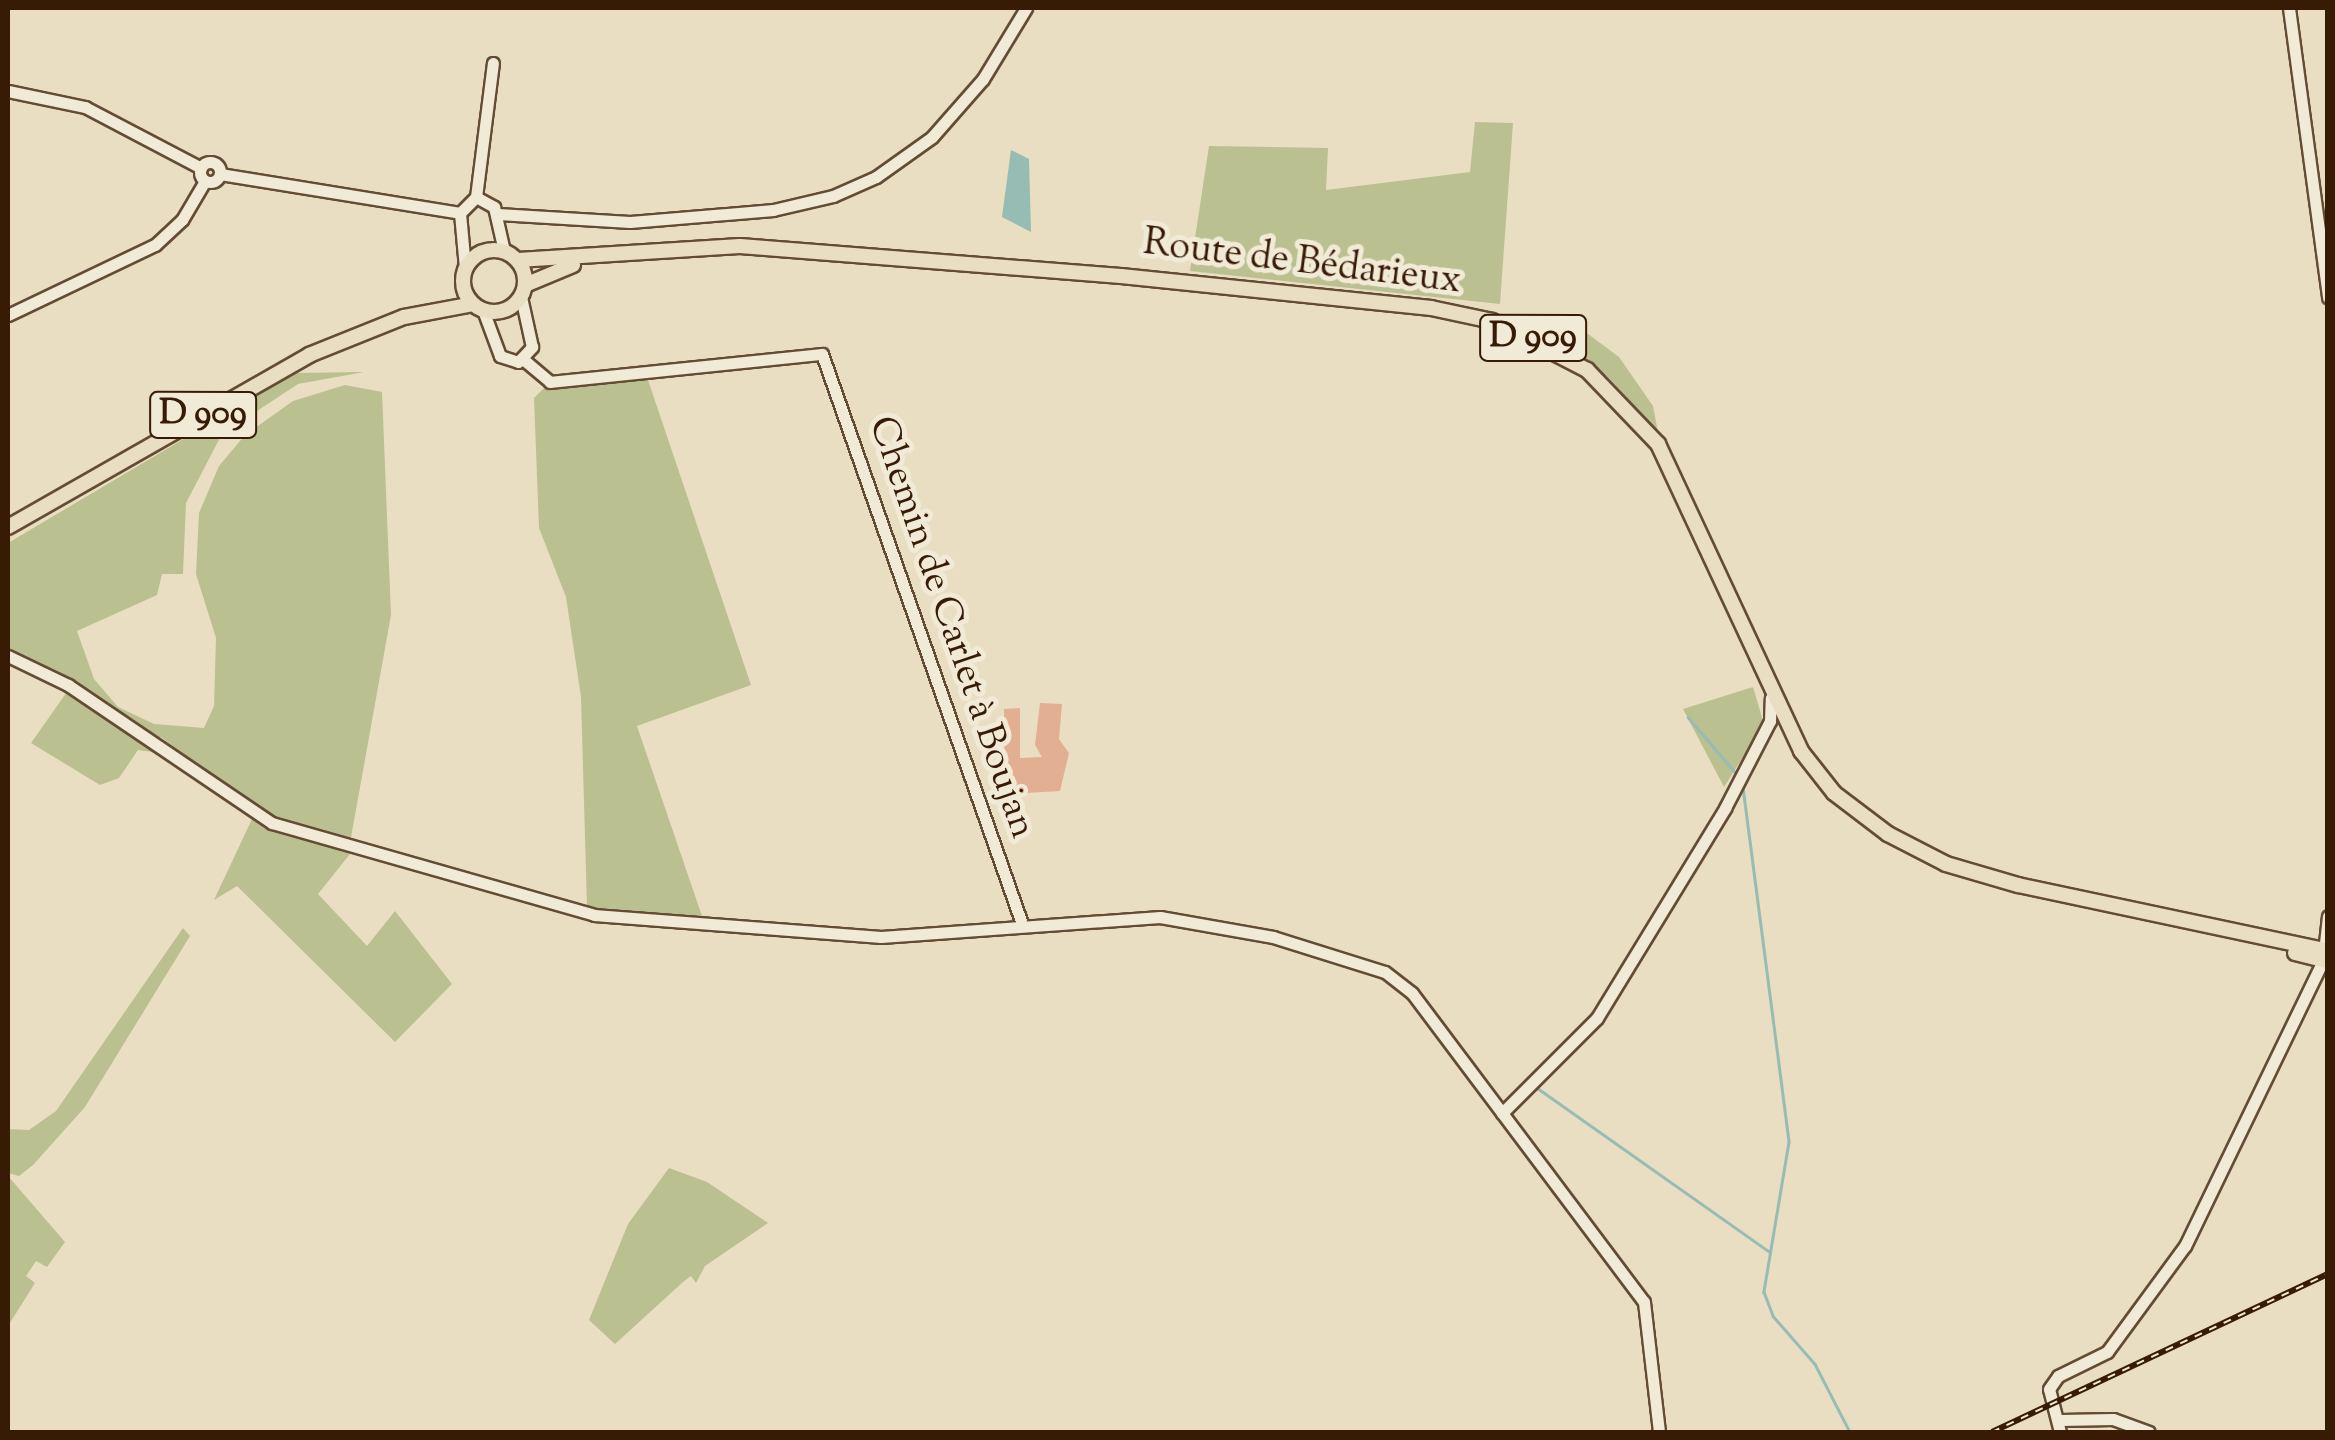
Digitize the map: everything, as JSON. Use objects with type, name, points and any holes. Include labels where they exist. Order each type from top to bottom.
[{"type":"main road","name":"Route de Bédarieux","points":[[518,260],[740,246],[1121,276],[1492,321],[1587,370],[1658,444],[1771,698],[1834,793],[1888,834],[1946,864],[2324,955]]},
{"type":"main road","points":[[504,251],[518,260],[523,291],[508,308],[478,307],[464,274],[477,254],[504,251]]},
{"type":"main road","name":"Route de Bédarieux","points":[[523,291],[597,256]]},
{"type":"main road","name":"D 909","points":[[8,526],[309,355],[404,317],[464,274]]},
{"type":"main road","name":"D 909","points":[[404,317],[478,307]]},
{"type":"street","points":[[476,197],[498,214],[630,222],[773,210],[833,196],[876,178],[932,136],[983,79],[1026,8]]},
{"type":"street","points":[[2290,8],[2328,297]]},
{"type":"street","points":[[460,212],[476,197],[493,63]]},
{"type":"street","points":[[8,91],[85,107],[203,175]]},
{"type":"street","points":[[9,310],[155,244],[182,220],[203,175],[213,163],[220,174],[460,212]]},
{"type":"street","points":[[460,212],[464,274]]},
{"type":"street","points":[[498,214],[504,251]]},
{"type":"street","points":[[478,307],[500,356],[524,360],[532,341],[523,291]]},
{"type":"street","name":"Chemin de Carlet à Boujan","points":[[524,360],[550,382],[822,354],[1021,921]]},
{"type":"street","points":[[8,656],[68,685],[249,813],[442,875],[594,914],[880,938],[1021,921],[1160,917],[1342,954],[1412,992],[1644,1302],[1659,1432]]},
{"type":"street","points":[[1502,1113],[1598,1018],[1725,808],[1770,721],[1771,698]]},
{"type":"street","points":[[2149,1432],[2113,1419],[2060,1426],[2049,1389],[2058,1376],[2107,1352],[2184,1246],[2324,955],[2328,916]]},
{"type":"green space","points":[[1475,122],[1513,123],[1500,304],[1190,271],[1209,146],[1328,148],[1326,190],[1470,172]]},
{"type":"green space","points":[[1542,317],[1580,328],[1619,357],[1653,406],[1658,432],[1608,377],[1515,320]]},
{"type":"green space","points":[[364,372],[298,384],[222,434],[186,503],[183,574],[162,574],[157,595],[77,631],[94,679],[118,707],[154,724],[204,728],[214,706],[216,638],[196,574],[199,513],[219,466],[245,435],[293,401],[345,385],[382,392],[391,615],[350,843],[254,810],[161,737],[154,742],[87,690],[8,649],[8,543],[295,373]]},
{"type":"green space","points":[[647,377],[751,685],[637,726],[703,919],[587,907],[581,697],[566,597],[539,528],[534,398],[543,389]]},
{"type":"green space","points":[[1753,687],[1764,724],[1724,787],[1683,709]]},
{"type":"green space","points":[[69,689],[152,748],[152,752],[138,750],[119,778],[100,785],[31,743]]},
{"type":"green space","points":[[252,819],[350,854],[318,894],[367,946],[395,911],[452,984],[395,1042],[237,886],[214,900]]},
{"type":"green space","points":[[183,928],[190,936],[85,1107],[33,1165],[19,1176],[8,1173],[8,1129],[29,1130],[56,1111]]},
{"type":"green space","points":[[669,1168],[707,1182],[768,1223],[705,1266],[696,1283],[691,1276],[683,1282],[615,1344],[589,1320],[628,1224]]},
{"type":"green space","points":[[8,1176],[65,1242],[47,1267],[36,1261],[26,1276],[35,1283],[8,1326]]},
{"type":"water","points":[[1011,150],[1029,159],[1031,232],[1002,217]]},
{"type":"building","points":[[1040,703],[1062,704],[1059,739],[1069,753],[1060,791],[1005,794],[1004,709],[1020,708],[1020,758],[1042,757],[1035,745]]},
{"type":"waterway","points":[[1688,717],[1735,772]]},
{"type":"waterway","points":[[1743,787],[1789,1142],[1764,1292],[1773,1316],[1815,1364],[1850,1432]]},
{"type":"waterway","points":[[1536,1087],[1770,1252]]},
{"type":"railway","points":[[1992,1432],[2328,1274]]}]
